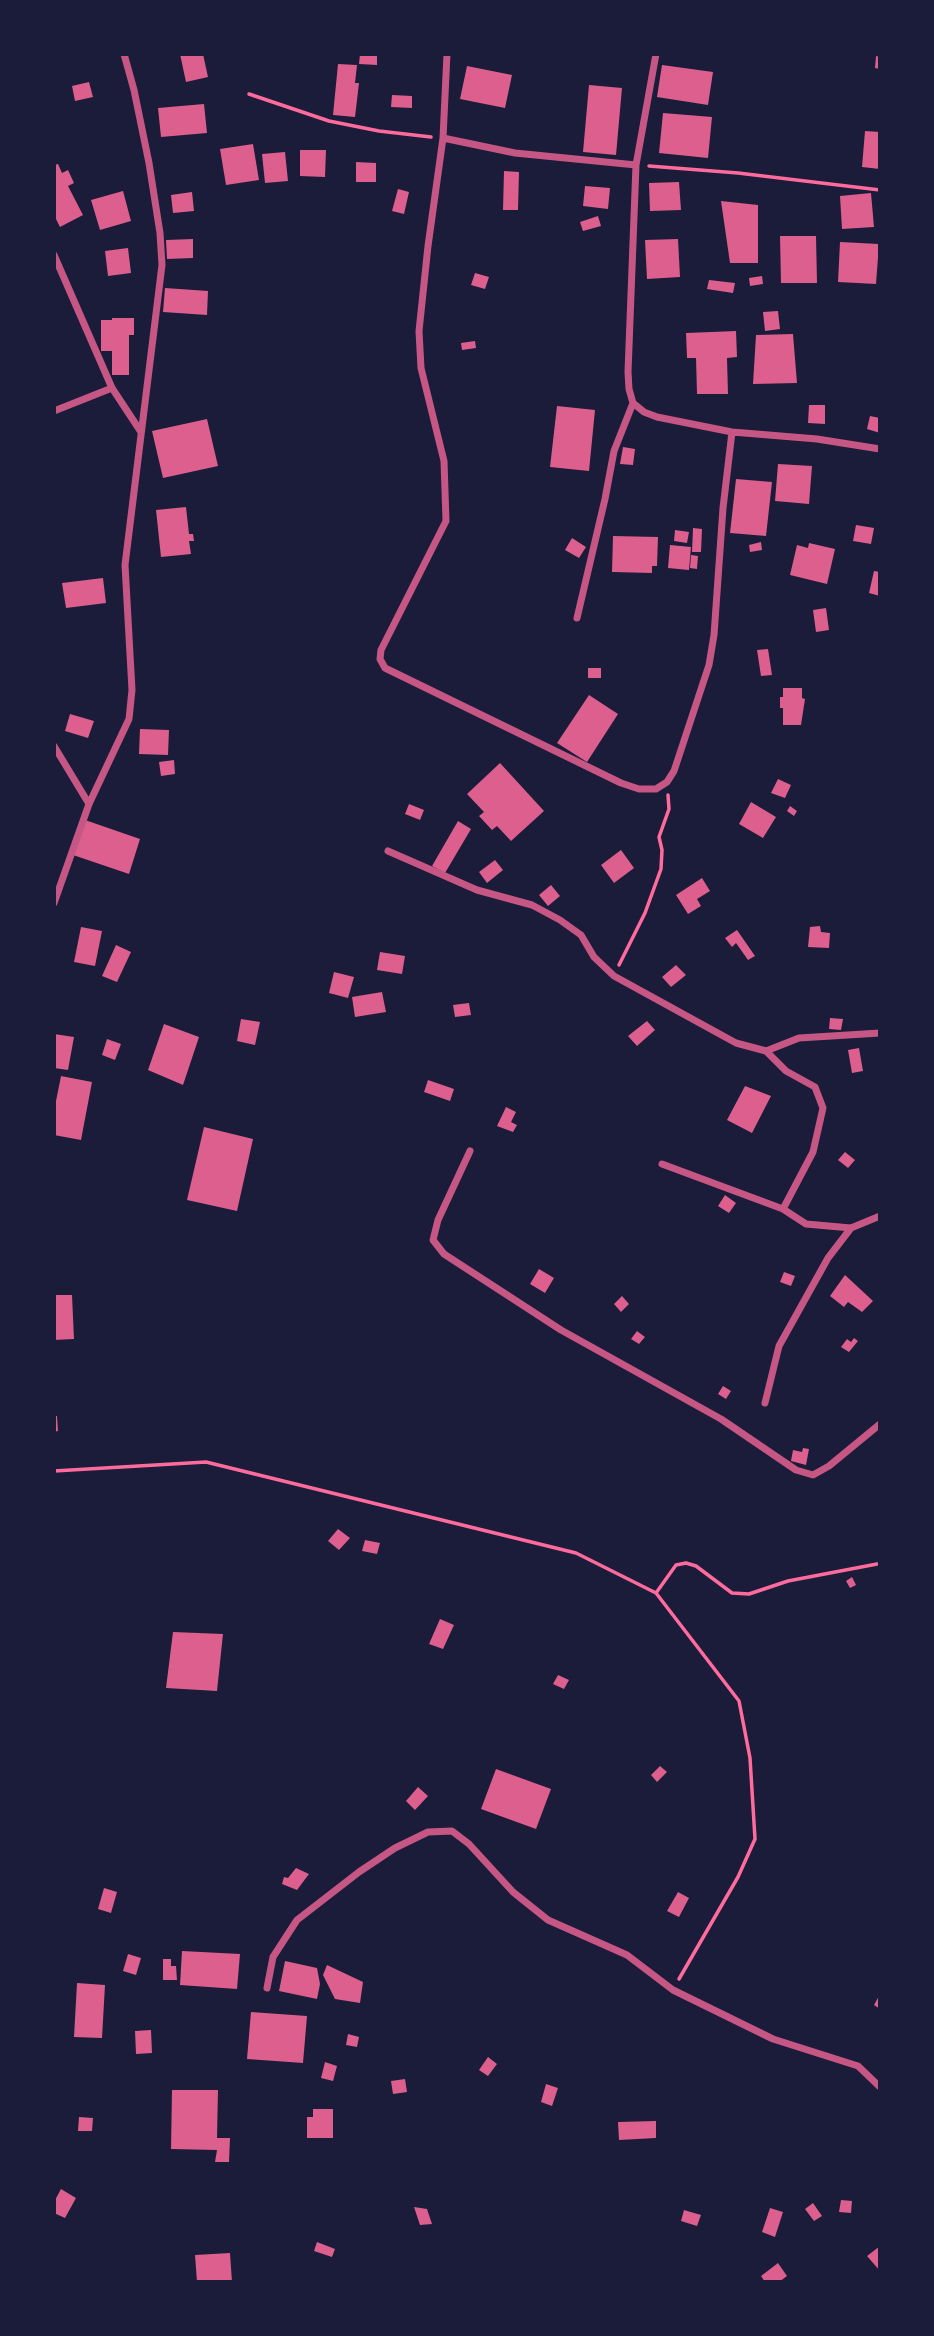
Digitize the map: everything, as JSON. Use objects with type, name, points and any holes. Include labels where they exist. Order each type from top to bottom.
[{"type":"street","points":[[54,903],[89,804],[129,719],[132,690],[125,565],[162,265],[149,163],[124,54]]},
{"type":"street","points":[[447,54],[443,138],[419,331],[421,368],[444,461],[446,521],[381,650],[380,659],[385,668],[621,783],[639,789],[656,789],[667,782],[674,771],[709,665],[732,432]]},
{"type":"street","points":[[656,54],[636,165],[628,372],[629,389],[634,403],[644,412],[657,417],[732,432],[817,439],[880,449]]},
{"type":"street","points":[[443,138],[514,153],[636,165]]},
{"type":"street","points":[[54,255],[112,388],[141,432]]},
{"type":"street","points":[[54,411],[112,388]]},
{"type":"street","points":[[578,618],[606,499],[614,451],[634,403]]},
{"type":"street","points":[[54,746],[89,804]]},
{"type":"street","points":[[388,851],[477,890],[532,905],[560,920],[581,935],[594,957],[614,976],[736,1043],[766,1051],[786,1071],[815,1087],[822,1108],[813,1152],[783,1209]]},
{"type":"street","points":[[766,1051],[799,1038],[880,1033]]},
{"type":"street","points":[[470,1151],[438,1220],[433,1240],[444,1254],[561,1330],[721,1419],[796,1470],[813,1475],[829,1466],[880,1423]]},
{"type":"street","points":[[662,1164],[783,1209],[806,1224],[851,1228],[880,1216]]},
{"type":"street","points":[[765,1403],[779,1346],[828,1258],[851,1228]]},
{"type":"street","points":[[267,1988],[273,1957],[297,1920],[395,1848],[428,1832],[452,1831],[470,1844],[513,1892],[548,1920],[626,1955],[673,1990],[773,2039],[858,2066],[880,2087]]},
{"type":"path","points":[[249,93],[330,121],[379,131],[443,138]]},
{"type":"path","points":[[636,165],[738,173],[880,190]]},
{"type":"path","points":[[614,976],[645,913],[661,869],[662,850],[659,837],[669,809],[667,782]]},
{"type":"path","points":[[54,1471],[206,1462],[576,1553],[656,1593],[739,1701],[750,1758],[755,1839],[738,1877],[673,1990]]},
{"type":"path","points":[[656,1593],[676,1565],[686,1563],[696,1566],[732,1593],[749,1594],[789,1581],[877,1564]]},
{"type":"building","points":[[180,54],[203,54],[208,77],[186,82]]},
{"type":"building","points":[[360,54],[377,54],[377,65],[359,64]]},
{"type":"building","points":[[876,56],[880,57],[880,69],[875,68]]},
{"type":"building","points":[[338,64],[357,65],[355,83],[359,83],[355,117],[333,115]]},
{"type":"building","points":[[662,65],[713,72],[708,105],[657,97]]},
{"type":"building","points":[[467,66],[512,75],[505,108],[460,99]]},
{"type":"building","points":[[89,82],[93,97],[75,101],[72,86]]},
{"type":"building","points":[[589,85],[622,88],[616,155],[583,152]]},
{"type":"building","points":[[392,95],[412,96],[412,108],[391,107]]},
{"type":"building","points":[[204,104],[207,133],[161,137],[158,108]]},
{"type":"building","points":[[663,113],[712,117],[708,158],[659,153]]},
{"type":"building","points":[[865,131],[880,132],[880,169],[862,167]]},
{"type":"building","points":[[253,144],[259,180],[226,185],[220,149]]},
{"type":"building","points":[[300,150],[326,150],[325,177],[300,176]]},
{"type":"building","points":[[285,152],[288,181],[265,183],[262,154]]},
{"type":"building","points":[[356,162],[376,163],[376,182],[356,182]]},
{"type":"building","points":[[58,164],[62,173],[68,170],[74,183],[68,186],[83,215],[60,227],[54,215],[54,165]]},
{"type":"building","points":[[504,171],[519,172],[518,210],[503,210]]},
{"type":"building","points":[[679,182],[681,210],[650,211],[649,183]]},
{"type":"building","points":[[585,186],[610,188],[608,209],[583,206]]},
{"type":"building","points":[[398,189],[409,192],[404,214],[392,211]]},
{"type":"building","points":[[123,191],[131,221],[100,230],[91,200]]},
{"type":"building","points":[[192,192],[194,211],[173,213],[171,195]]},
{"type":"building","points":[[871,193],[874,227],[842,229],[840,196]]},
{"type":"building","points":[[721,201],[758,205],[758,263],[730,263]]},
{"type":"building","points":[[598,216],[601,226],[583,231],[580,222]]},
{"type":"building","points":[[780,236],[816,236],[817,283],[781,283]]},
{"type":"building","points":[[193,239],[193,258],[167,259],[166,240]]},
{"type":"building","points":[[678,239],[680,277],[647,279],[645,240]]},
{"type":"building","points":[[840,242],[879,244],[876,284],[838,282]]},
{"type":"building","points":[[128,248],[131,273],[108,276],[105,251]]},
{"type":"building","points":[[475,273],[489,277],[485,289],[471,285]]},
{"type":"building","points":[[762,276],[763,284],[750,286],[749,278]]},
{"type":"building","points":[[709,280],[735,283],[733,293],[707,289]]},
{"type":"building","points":[[165,288],[208,291],[207,315],[163,312]]},
{"type":"building","points":[[778,311],[780,329],[765,331],[763,312]]},
{"type":"building","points":[[134,318],[134,335],[129,335],[129,375],[112,375],[112,351],[101,351],[101,320]]},
{"type":"building","points":[[736,331],[737,357],[727,358],[728,394],[697,394],[696,358],[687,358],[686,333]]},
{"type":"building","points":[[793,334],[797,383],[753,384],[756,335]]},
{"type":"building","points":[[475,341],[476,348],[462,350],[461,343]]},
{"type":"building","points":[[809,405],[825,405],[825,424],[808,423]]},
{"type":"building","points":[[557,406],[595,410],[589,471],[550,467]]},
{"type":"building","points":[[870,416],[880,418],[880,433],[867,429]]},
{"type":"building","points":[[207,419],[218,466],[163,478],[152,431]]},
{"type":"building","points":[[623,447],[635,449],[633,465],[620,464]]},
{"type":"building","points":[[778,464],[812,466],[809,504],[775,501]]},
{"type":"building","points":[[736,479],[772,482],[766,536],[730,533]]},
{"type":"building","points":[[186,507],[189,534],[193,534],[194,541],[189,541],[191,554],[161,557],[156,510]]},
{"type":"building","points":[[856,525],[874,528],[871,544],[853,541]]},
{"type":"building","points":[[693,528],[702,529],[701,552],[692,552]]},
{"type":"building","points":[[675,530],[689,532],[687,543],[674,541]]},
{"type":"building","points":[[613,536],[658,537],[657,566],[652,566],[652,573],[612,572]]},
{"type":"building","points":[[572,538],[586,547],[579,558],[565,550]]},
{"type":"building","points":[[761,542],[762,550],[750,552],[749,545]]},
{"type":"building","points":[[809,543],[835,549],[827,584],[790,575],[797,545],[808,548]]},
{"type":"building","points":[[670,545],[691,547],[689,570],[668,568]]},
{"type":"building","points":[[691,555],[698,556],[697,569],[690,568]]},
{"type":"building","points":[[874,571],[880,572],[880,596],[869,593]]},
{"type":"building","points":[[103,578],[106,603],[66,608],[62,583]]},
{"type":"building","points":[[826,608],[829,630],[816,632],[813,610]]},
{"type":"building","points":[[768,649],[772,675],[761,676],[757,650]]},
{"type":"building","points":[[588,668],[601,668],[601,678],[588,678]]},
{"type":"building","points":[[783,688],[802,688],[802,698],[805,699],[801,725],[783,725],[780,697],[783,697]]},
{"type":"building","points":[[589,695],[618,714],[587,762],[557,743]]},
{"type":"building","points":[[70,714],[94,721],[88,738],[65,731]]},
{"type":"building","points":[[140,729],[169,730],[168,755],[139,754]]},
{"type":"building","points":[[174,760],[175,774],[161,776],[159,762]]},
{"type":"building","points":[[500,763],[544,811],[511,841],[497,826],[492,830],[479,816],[484,812],[467,794]]},
{"type":"building","points":[[778,779],[791,785],[785,798],[771,793]]},
{"type":"building","points":[[751,802],[776,817],[763,838],[739,824]]},
{"type":"building","points":[[409,804],[424,810],[420,820],[405,814]]},
{"type":"building","points":[[790,806],[797,811],[794,816],[787,811]]},
{"type":"building","points":[[85,820],[140,839],[129,874],[73,855]]},
{"type":"building","points":[[458,821],[471,829],[445,873],[432,866]]},
{"type":"building","points":[[621,850],[634,868],[614,883],[601,865]]},
{"type":"building","points":[[495,860],[503,870],[487,883],[479,872]]},
{"type":"building","points":[[702,878],[710,891],[697,899],[701,906],[688,914],[676,895]]},
{"type":"building","points":[[551,885],[560,896],[548,906],[539,895]]},
{"type":"building","points":[[820,926],[821,932],[830,933],[829,948],[808,947],[810,927]]},
{"type":"building","points":[[81,927],[102,931],[95,966],[74,962]]},
{"type":"building","points":[[737,930],[755,956],[748,960],[736,943],[732,947],[725,938]]},
{"type":"building","points":[[116,945],[131,952],[117,982],[102,976]]},
{"type":"building","points":[[380,952],[405,956],[402,974],[377,970]]},
{"type":"building","points":[[676,965],[686,975],[671,987],[662,977]]},
{"type":"building","points":[[334,972],[354,977],[348,998],[329,993]]},
{"type":"building","points":[[382,992],[386,1012],[355,1017],[352,997]]},
{"type":"building","points":[[469,1003],[471,1015],[455,1017],[453,1005]]},
{"type":"building","points":[[830,1018],[843,1019],[841,1030],[829,1029]]},
{"type":"building","points":[[241,1019],[260,1022],[255,1045],[237,1041]]},
{"type":"building","points":[[647,1021],[655,1030],[637,1046],[628,1036]]},
{"type":"building","points":[[164,1024],[199,1037],[183,1085],[148,1070]]},
{"type":"building","points":[[54,1034],[74,1037],[68,1070],[54,1068]]},
{"type":"building","points":[[107,1039],[121,1044],[115,1060],[102,1055]]},
{"type":"building","points":[[859,1048],[863,1071],[852,1073],[848,1050]]},
{"type":"building","points":[[61,1076],[92,1082],[81,1140],[54,1135],[54,1111]]},
{"type":"building","points":[[428,1080],[454,1089],[450,1101],[424,1092]]},
{"type":"building","points":[[745,1086],[771,1096],[752,1133],[727,1120]]},
{"type":"building","points":[[506,1107],[516,1112],[511,1122],[517,1125],[513,1132],[497,1126]]},
{"type":"building","points":[[204,1127],[253,1139],[237,1211],[187,1200]]},
{"type":"building","points":[[845,1152],[855,1160],[848,1168],[838,1160]]},
{"type":"building","points":[[725,1195],[736,1203],[729,1213],[718,1206]]},
{"type":"building","points":[[539,1269],[554,1278],[545,1293],[530,1284]]},
{"type":"building","points":[[784,1272],[795,1276],[791,1286],[780,1282]]},
{"type":"building","points":[[845,1275],[873,1301],[862,1312],[848,1302],[844,1307],[830,1296]]},
{"type":"building","points":[[54,1295],[72,1295],[74,1339],[54,1340]]},
{"type":"building","points":[[622,1296],[629,1304],[621,1312],[614,1304]]},
{"type":"building","points":[[637,1331],[645,1337],[639,1344],[631,1339]]},
{"type":"building","points":[[854,1338],[858,1341],[849,1352],[841,1347],[847,1339],[851,1342]]},
{"type":"building","points":[[723,1386],[731,1391],[726,1399],[718,1394]]},
{"type":"building","points":[[54,1416],[57,1416],[58,1431],[54,1432]]},
{"type":"building","points":[[803,1448],[809,1449],[806,1465],[791,1461],[793,1450],[802,1452]]},
{"type":"building","points":[[338,1529],[350,1538],[339,1550],[328,1541]]},
{"type":"building","points":[[365,1540],[380,1543],[377,1554],[362,1551]]},
{"type":"building","points":[[852,1577],[856,1585],[850,1588],[846,1581]]},
{"type":"building","points":[[440,1619],[454,1625],[443,1649],[429,1644]]},
{"type":"building","points":[[173,1632],[223,1634],[217,1691],[166,1688]]},
{"type":"building","points":[[558,1675],[569,1680],[564,1689],[553,1684]]},
{"type":"building","points":[[660,1766],[667,1772],[657,1782],[651,1775]]},
{"type":"building","points":[[496,1769],[551,1789],[536,1829],[481,1809]]},
{"type":"building","points":[[418,1787],[428,1796],[415,1810],[406,1801]]},
{"type":"building","points":[[296,1868],[309,1874],[297,1890],[282,1884],[284,1877],[288,1878]]},
{"type":"building","points":[[104,1888],[117,1892],[111,1913],[98,1909]]},
{"type":"building","points":[[678,1892],[689,1898],[679,1917],[667,1911]]},
{"type":"building","points":[[182,1951],[240,1954],[237,1989],[180,1985]]},
{"type":"building","points":[[128,1954],[141,1958],[136,1975],[123,1971]]},
{"type":"building","points":[[163,1959],[171,1959],[171,1966],[176,1966],[177,1980],[163,1980]]},
{"type":"building","points":[[285,1961],[317,1968],[320,1984],[317,1999],[279,1991]]},
{"type":"building","points":[[327,1965],[363,1982],[360,2003],[335,1999],[323,1975]]},
{"type":"building","points":[[77,1983],[105,1985],[102,2038],[74,2037]]},
{"type":"building","points":[[880,1994],[880,2009],[874,2005]]},
{"type":"building","points":[[251,2012],[307,2016],[303,2063],[247,2059]]},
{"type":"building","points":[[151,2030],[152,2053],[136,2054],[135,2031]]},
{"type":"building","points":[[348,2034],[359,2037],[357,2047],[346,2045]]},
{"type":"building","points":[[488,2057],[497,2064],[488,2076],[479,2070]]},
{"type":"building","points":[[325,2062],[337,2066],[333,2081],[321,2078]]},
{"type":"building","points":[[405,2079],[407,2092],[393,2094],[391,2081]]},
{"type":"building","points":[[546,2084],[558,2088],[552,2106],[541,2102]]},
{"type":"building","points":[[172,2090],[218,2090],[217,2138],[230,2138],[229,2162],[215,2162],[217,2150],[171,2149]]},
{"type":"building","points":[[313,2109],[333,2109],[333,2138],[307,2138],[307,2117],[313,2117]]},
{"type":"building","points":[[79,2117],[93,2118],[92,2131],[78,2131]]},
{"type":"building","points":[[656,2121],[656,2138],[619,2140],[618,2122]]},
{"type":"building","points":[[61,2189],[76,2198],[65,2218],[54,2213],[54,2202]]},
{"type":"building","points":[[841,2200],[852,2201],[851,2213],[839,2212]]},
{"type":"building","points":[[813,2203],[822,2216],[814,2221],[805,2209]]},
{"type":"building","points":[[414,2207],[427,2209],[432,2224],[420,2225]]},
{"type":"building","points":[[770,2208],[783,2212],[775,2237],[762,2232]]},
{"type":"building","points":[[684,2210],[701,2215],[697,2226],[681,2221]]},
{"type":"building","points":[[317,2242],[335,2249],[332,2257],[314,2251]]},
{"type":"building","points":[[880,2246],[880,2271],[867,2256]]},
{"type":"building","points":[[230,2253],[232,2282],[197,2282],[195,2255]]},
{"type":"building","points":[[778,2263],[787,2276],[779,2282],[765,2282],[761,2276]]}]
